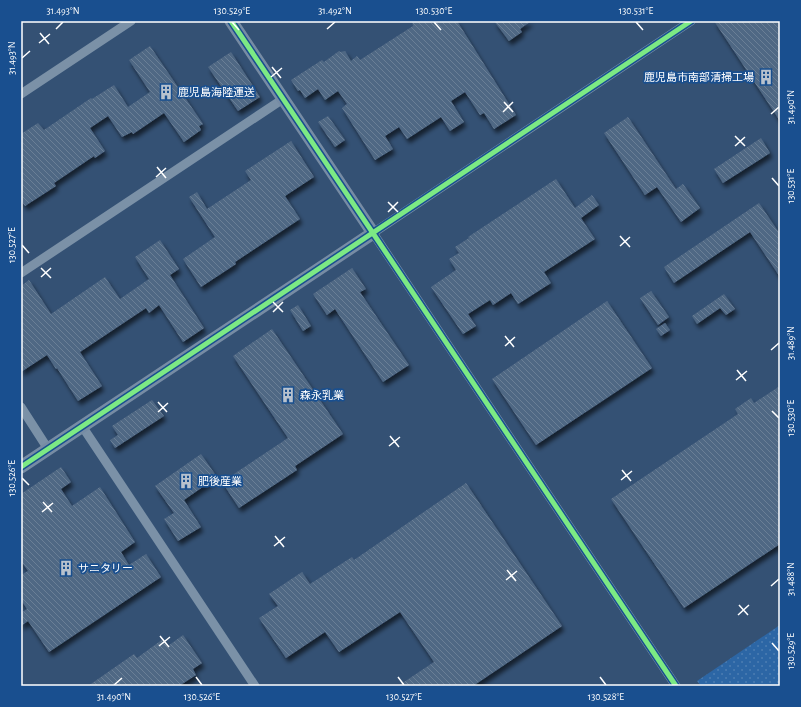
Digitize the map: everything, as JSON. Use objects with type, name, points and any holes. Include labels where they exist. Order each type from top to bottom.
[{"type":"street","points":[[21,94],[131,21]]},
{"type":"street","points":[[231,21],[676,686]]},
{"type":"street","points":[[21,467],[691,21]]},
{"type":"street","points":[[21,274],[283,99]]},
{"type":"street","points":[[21,407],[48,449]]},
{"type":"street","points":[[82,426],[255,686]]},
{"type":"shaded area","points":[[780,625],[780,686],[701,686],[697,681]]},
{"type":"building","points":[[412,21],[457,21],[516,115],[494,129],[484,113],[480,115],[465,92],[451,101],[464,122],[450,131],[441,117],[407,139],[399,127],[385,136],[393,149],[375,160],[342,108],[347,104],[338,91],[325,100],[318,89],[305,98],[300,90],[298,91],[291,80],[322,60],[324,62],[339,51],[345,51],[351,61],[357,56],[360,60],[413,26]]},
{"type":"building","points":[[494,21],[531,21],[520,29],[522,32],[509,41]]},
{"type":"building","name":"鹿児島市南部清掃工場","points":[[714,21],[780,21],[780,121],[722,33]]},
{"type":"building","points":[[150,46],[203,124],[199,126],[201,130],[184,142],[164,113],[133,134],[132,132],[122,137],[108,116],[90,128],[105,151],[95,158],[94,156],[54,183],[56,186],[25,206],[21,200],[21,134],[38,123],[44,130],[91,98],[92,99],[114,85],[128,107],[150,92],[129,60]]},
{"type":"building","name":"鹿児島海陸運送","points":[[231,52],[260,97],[238,111],[208,67]]},
{"type":"building","points":[[328,116],[345,140],[335,147],[318,122]]},
{"type":"building","points":[[628,117],[676,189],[683,184],[700,208],[681,222],[657,187],[645,195],[604,133]]},
{"type":"building","points":[[761,138],[770,153],[723,183],[714,169]]},
{"type":"building","points":[[291,141],[314,177],[285,196],[300,219],[235,262],[236,264],[201,287],[183,259],[215,237],[189,197],[197,192],[207,209],[251,180],[245,171]]},
{"type":"building","points":[[556,179],[575,208],[592,195],[599,205],[581,218],[595,239],[544,272],[551,283],[518,304],[511,293],[493,305],[490,300],[468,314],[476,326],[463,334],[431,287],[456,270],[449,259],[459,253],[455,247]]},
{"type":"building","points":[[759,203],[780,234],[780,277],[750,232],[674,283],[664,267]]},
{"type":"building","points":[[160,240],[179,269],[170,275],[204,328],[183,342],[159,305],[149,313],[146,308],[80,352],[102,386],[78,401],[47,355],[21,372],[21,286],[29,280],[51,314],[105,277],[120,299],[149,279],[135,257]]},
{"type":"building","points":[[352,268],[366,289],[360,292],[409,365],[383,382],[335,309],[327,315],[313,294]]},
{"type":"building","points":[[651,291],[669,317],[658,325],[640,298]]},
{"type":"building","points":[[724,294],[735,309],[726,315],[720,308],[697,324],[692,316]]},
{"type":"building","points":[[607,301],[652,368],[536,445],[492,379]]},
{"type":"building","points":[[298,305],[311,326],[303,331],[290,310]]},
{"type":"building","points":[[665,323],[670,330],[661,336],[656,329]]},
{"type":"building","name":"森永乳業","points":[[272,329],[343,434],[295,466],[297,470],[239,508],[222,482],[288,438],[233,356]]},
{"type":"building","points":[[780,386],[780,544],[684,608],[611,499],[738,414],[735,409],[751,398],[754,403]]},
{"type":"building","points":[[152,400],[164,416],[115,448],[110,440],[118,435],[112,426]]},
{"type":"building","name":"肥後産業","points":[[201,454],[217,477],[184,500],[201,527],[178,541],[164,519],[174,513],[155,486]]},
{"type":"building","points":[[61,467],[71,482],[61,489],[72,506],[100,487],[135,542],[121,552],[129,565],[146,554],[161,577],[49,652],[28,621],[21,626],[21,613],[27,609],[21,600],[21,575],[28,571],[21,561],[21,494]]},
{"type":"building","points":[[466,483],[562,626],[473,686],[398,686],[434,662],[400,612],[339,652],[325,632],[286,658],[259,618],[278,606],[269,594],[302,572],[310,584],[352,557],[354,560]]},
{"type":"building","points":[[183,635],[202,663],[193,669],[196,675],[179,686],[88,686],[134,654],[137,658],[163,639],[168,646]]},
{"type":"cycle path","points":[[231,21],[676,686]]},
{"type":"cycle path","points":[[21,467],[691,21]]},
{"type":"place","name":"鹿児島市南部清掃工場","points":[[766,77]]},
{"type":"place","name":"鹿児島海陸運送","points":[[166,92]]},
{"type":"place","name":"森永乳業","points":[[288,395]]},
{"type":"place","name":"肥後産業","points":[[186,481]]},
{"type":"place","name":"サニタリー","points":[[66,568]]}]
